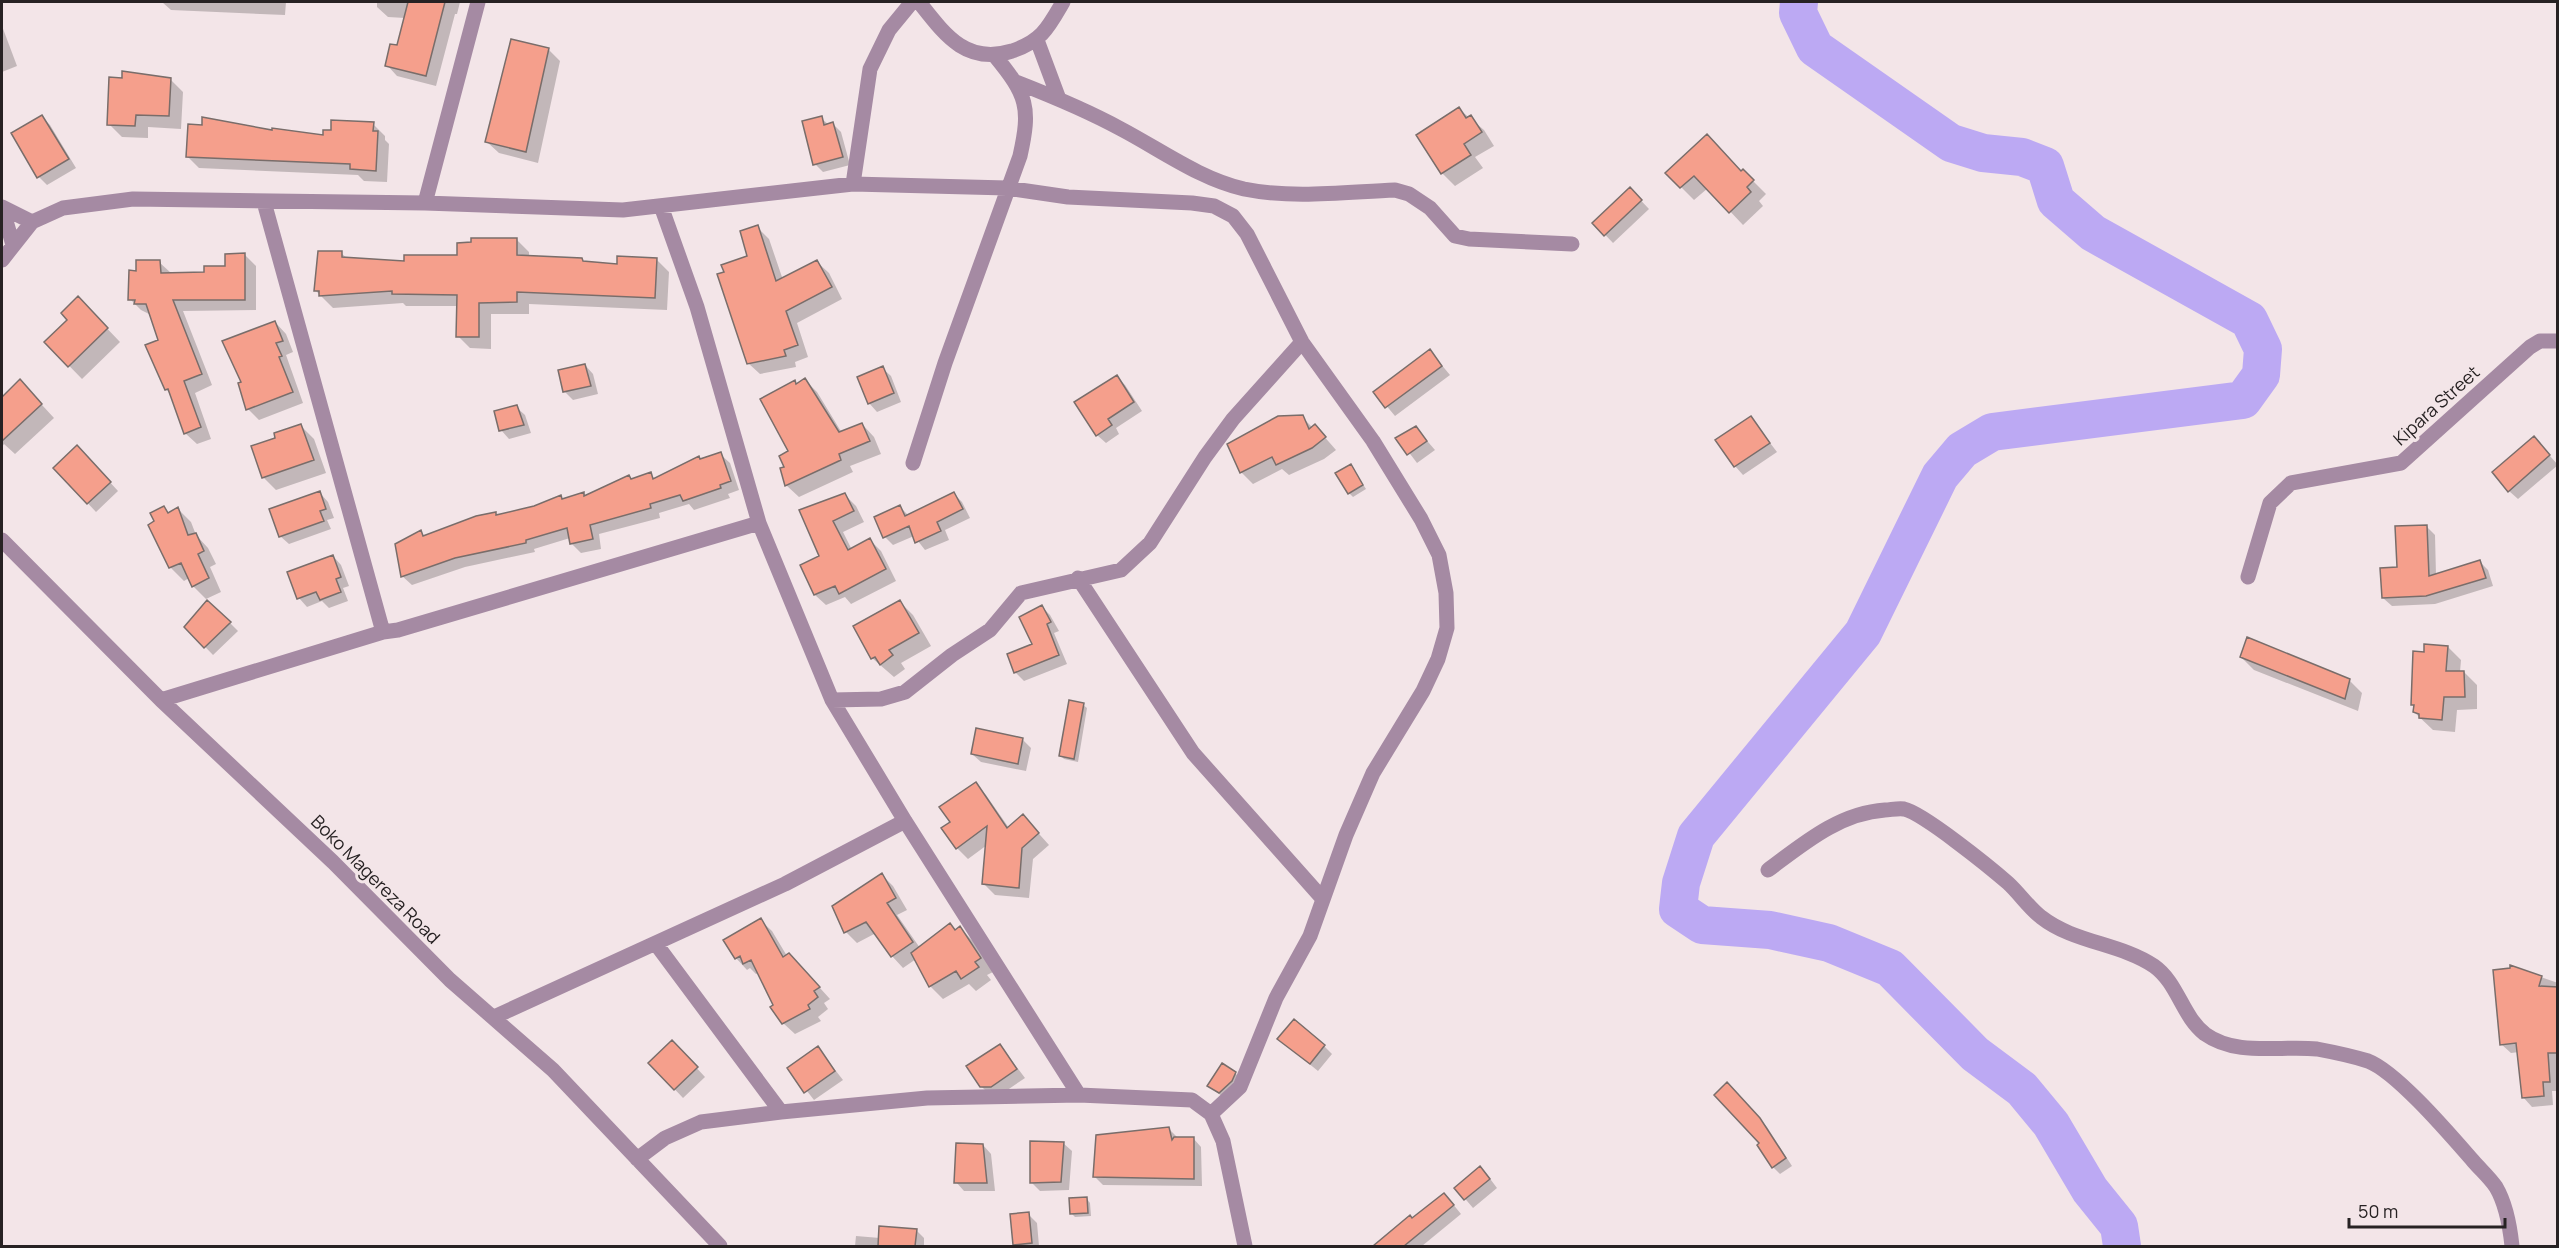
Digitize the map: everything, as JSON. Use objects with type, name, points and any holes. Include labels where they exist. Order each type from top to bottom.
[{"type":"street","points":[[425,203],[478,2]]},
{"type":"street","points":[[853,184],[870,69],[889,30],[912,2]]},
{"type":"street","points":[[919,2],[955,42],[975,54],[995,56],[1037,40],[1063,2]]},
{"type":"street","points":[[1037,40],[1059,99]]},
{"type":"street","points":[[913,463],[945,363],[1020,156],[1026,128],[1025,106],[1016,82],[995,56]]},
{"type":"street","points":[[1016,82],[1059,99],[1224,183],[1245,189],[1283,194],[1395,190],[1409,194],[1430,208],[1455,236],[1469,239],[1572,244]]},
{"type":"street","points":[[2,260],[32,222],[63,208],[133,199],[425,203],[623,210],[853,184],[1007,188],[1068,197],[1130,199],[1214,206],[1233,216],[1247,234],[1302,342],[1373,441],[1421,519],[1439,555],[1446,593],[1447,628],[1438,659],[1423,691],[1373,773],[1322,898],[1310,936],[1276,998],[1240,1087],[1211,1114]]},
{"type":"street","points":[[264,202],[383,632]]},
{"type":"street","points":[[661,206],[697,307],[759,523],[832,700],[905,821],[1079,1095]]},
{"type":"street","points":[[13,245],[2,207],[32,222]]},
{"type":"street","name":"Kipara Street","points":[[2248,577],[2270,503],[2291,483],[2401,463],[2530,347],[2540,341],[2558,341]]},
{"type":"street","points":[[832,700],[881,699],[905,692],[952,655],[990,630],[1021,593],[1078,578],[1121,570],[1150,543],[1205,457],[1233,419],[1302,342]]},
{"type":"street","points":[[161,700],[383,632],[410,627],[759,523]]},
{"type":"street","name":"Boko Magereza Road","points":[[2,540],[161,700],[333,862],[450,980],[553,1070],[720,1246]]},
{"type":"street","points":[[1078,578],[1193,753],[1322,898]]},
{"type":"street","points":[[1768,870],[1808,840],[1844,819],[1872,811],[1904,809],[1933,826],[1982,862],[2009,884],[2040,917],[2064,932],[2114,948],[2154,966],[2174,986],[2189,1014],[2205,1033],[2226,1044],[2259,1048],[2316,1049],[2369,1062],[2398,1083],[2444,1128],[2496,1188],[2510,1225],[2512,1246]]},
{"type":"street","points":[[494,1017],[786,884],[905,821]]},
{"type":"street","points":[[656,944],[781,1112]]},
{"type":"street","points":[[637,1159],[664,1138],[701,1122],[781,1112],[927,1098],[1079,1095],[1192,1100],[1211,1114],[1223,1140],[1245,1246]]},
{"type":"building","points":[[408,2],[445,2],[426,76],[385,66],[390,44],[397,45]]},
{"type":"building","points":[[511,39],[549,48],[526,152],[485,142]]},
{"type":"building","points":[[122,71],[171,78],[169,116],[136,115],[135,126],[107,125],[109,77],[122,78]]},
{"type":"building","points":[[1459,107],[1466,118],[1471,115],[1482,132],[1464,144],[1471,155],[1441,174],[1416,135]]},
{"type":"building","points":[[42,115],[69,159],[37,178],[11,133]]},
{"type":"building","points":[[822,116],[824,125],[833,122],[843,157],[813,165],[802,121]]},
{"type":"building","points":[[202,117],[272,130],[272,128],[323,135],[323,130],[331,130],[331,120],[374,122],[373,131],[378,131],[376,171],[350,169],[350,164],[186,157],[188,124],[202,125]]},
{"type":"building","points":[[1707,134],[1741,171],[1743,169],[1754,180],[1747,187],[1751,192],[1729,213],[1694,176],[1680,188],[1665,173]]},
{"type":"building","points":[[1630,187],[1642,200],[1604,236],[1592,223]]},
{"type":"building","points":[[758,225],[776,281],[817,260],[832,287],[786,311],[798,345],[784,350],[786,356],[747,364],[717,274],[724,272],[721,265],[747,256],[740,231]]},
{"type":"building","points":[[471,238],[517,238],[517,255],[582,258],[583,261],[617,264],[617,256],[657,258],[655,298],[517,292],[517,302],[479,303],[479,337],[456,337],[457,295],[392,294],[392,291],[319,296],[319,291],[314,291],[318,251],[342,251],[342,257],[404,261],[404,255],[457,255],[457,243],[471,242]]},
{"type":"building","points":[[245,253],[245,300],[173,300],[202,374],[184,381],[201,427],[184,434],[168,389],[165,390],[145,345],[158,340],[146,304],[134,304],[135,300],[128,300],[129,270],[136,271],[136,260],[160,260],[161,273],[204,272],[204,266],[225,266],[225,254]]},
{"type":"building","points":[[78,296],[108,328],[68,367],[44,342],[67,320],[61,313]]},
{"type":"building","points":[[275,321],[283,341],[276,343],[282,356],[279,357],[293,392],[246,410],[238,383],[241,382],[222,341]]},
{"type":"building","points":[[1430,349],[1442,366],[1385,408],[1373,392]]},
{"type":"building","points":[[585,364],[591,386],[563,392],[558,370]]},
{"type":"building","points":[[883,366],[894,393],[868,404],[857,377]]},
{"type":"building","points":[[1117,375],[1134,402],[1108,419],[1112,425],[1096,436],[1074,402]]},
{"type":"building","points":[[805,378],[839,432],[862,423],[870,441],[839,454],[841,460],[785,486],[780,468],[784,467],[779,456],[788,451],[760,399],[795,380],[796,384]]},
{"type":"building","points":[[20,379],[42,404],[2,441],[2,397]]},
{"type":"building","points":[[517,405],[524,425],[499,431],[494,411]]},
{"type":"building","points":[[1303,415],[1309,429],[1315,424],[1326,437],[1312,448],[1276,465],[1272,457],[1240,473],[1227,444],[1278,416]]},
{"type":"building","points":[[1751,416],[1770,443],[1734,467],[1715,440]]},
{"type":"building","points":[[301,424],[314,460],[262,478],[251,446],[275,438],[274,433]]},
{"type":"building","points":[[1416,426],[1427,441],[1407,455],[1395,438]]},
{"type":"building","points":[[2534,436],[2550,455],[2508,492],[2492,472]]},
{"type":"building","points":[[77,445],[111,482],[87,504],[53,468]]},
{"type":"building","points":[[721,452],[731,481],[720,485],[721,488],[683,501],[680,495],[650,504],[651,508],[590,525],[593,539],[570,544],[567,528],[526,540],[526,543],[455,558],[401,577],[395,544],[421,530],[423,536],[476,516],[496,512],[496,515],[534,506],[561,495],[562,499],[584,492],[584,496],[629,475],[631,479],[651,472],[653,479],[699,456],[700,459]]},
{"type":"building","points":[[1351,464],[1363,485],[1348,494],[1335,473]]},
{"type":"building","points":[[320,491],[326,509],[320,511],[324,521],[279,537],[269,509]]},
{"type":"building","points":[[954,492],[963,509],[937,522],[941,531],[915,543],[909,526],[883,538],[874,517],[900,505],[905,516]]},
{"type":"building","points":[[845,493],[854,511],[833,521],[848,550],[870,538],[886,569],[839,594],[835,586],[814,595],[800,565],[819,556],[799,510]]},
{"type":"building","points":[[164,506],[168,513],[178,507],[188,535],[196,533],[204,551],[198,554],[209,578],[192,587],[181,563],[169,568],[148,525],[154,521],[150,513]]},
{"type":"building","points":[[2427,525],[2429,576],[2480,560],[2486,578],[2426,596],[2382,598],[2380,568],[2397,567],[2395,526]]},
{"type":"building","points":[[333,555],[341,577],[336,579],[341,592],[320,600],[316,592],[297,599],[287,572]]},
{"type":"building","points":[[207,600],[231,622],[204,648],[184,627]]},
{"type":"building","points":[[900,600],[919,633],[889,650],[893,655],[880,665],[875,657],[871,659],[853,626]]},
{"type":"building","points":[[1042,605],[1051,622],[1047,624],[1059,655],[1014,673],[1007,654],[1032,644],[1019,617]]},
{"type":"building","points":[[2247,637],[2350,679],[2345,699],[2240,657]]},
{"type":"building","points":[[2424,644],[2448,646],[2446,671],[2464,671],[2465,697],[2444,697],[2442,720],[2419,718],[2419,714],[2413,712],[2414,705],[2411,705],[2413,651],[2424,652]]},
{"type":"building","points":[[1069,700],[1084,703],[1074,759],[1059,756]]},
{"type":"building","points":[[976,728],[1023,738],[1018,764],[971,754]]},
{"type":"building","points":[[976,782],[1007,828],[1023,814],[1039,833],[1022,848],[1019,888],[982,884],[987,826],[956,849],[941,828],[950,822],[939,807]]},
{"type":"building","points":[[882,873],[896,898],[887,903],[913,942],[891,957],[866,922],[844,933],[832,906]]},
{"type":"building","points":[[761,918],[783,957],[789,953],[820,987],[814,991],[818,997],[808,1005],[810,1009],[782,1024],[770,1007],[773,1005],[751,960],[743,964],[740,956],[735,959],[723,940]]},
{"type":"building","points":[[950,923],[955,930],[960,926],[981,958],[975,962],[979,967],[961,979],[956,971],[929,987],[911,953]]},
{"type":"building","points":[[2510,965],[2542,976],[2539,986],[2558,987],[2558,1053],[2548,1053],[2550,1082],[2543,1082],[2544,1096],[2522,1098],[2516,1043],[2500,1045],[2493,970],[2510,968]]},
{"type":"building","points":[[1294,1019],[1325,1045],[1310,1064],[1277,1039]]},
{"type":"building","points":[[672,1040],[698,1067],[674,1090],[648,1063]]},
{"type":"building","points":[[1000,1044],[1017,1069],[991,1087],[980,1087],[966,1066]]},
{"type":"building","points":[[818,1046],[835,1071],[804,1093],[787,1068]]},
{"type":"building","points":[[1222,1063],[1236,1072],[1232,1081],[1219,1093],[1207,1086]]},
{"type":"building","points":[[1727,1082],[1760,1118],[1786,1158],[1772,1168],[1757,1145],[1759,1143],[1714,1095]]},
{"type":"building","points":[[1169,1127],[1172,1140],[1174,1137],[1194,1137],[1194,1179],[1093,1177],[1096,1135]]},
{"type":"building","points":[[1030,1141],[1064,1142],[1061,1182],[1030,1183]]},
{"type":"building","points":[[956,1143],[983,1144],[987,1183],[954,1183]]},
{"type":"building","points":[[1480,1166],[1490,1179],[1464,1200],[1454,1188]]},
{"type":"building","points":[[1444,1193],[1454,1205],[1404,1246],[1373,1246],[1410,1215],[1412,1218]]},
{"type":"building","points":[[1087,1197],[1088,1213],[1070,1214],[1069,1198]]},
{"type":"building","points":[[1029,1212],[1032,1243],[1013,1245],[1010,1214]]},
{"type":"building","points":[[879,1226],[917,1229],[915,1246],[878,1246]]},
{"type":"waterway","points":[[1799,2],[1798,13],[1815,48],[1951,143],[1983,153],[2022,157],[2045,166],[2056,201],[2093,233],[2249,320],[2263,349],[2261,375],[2243,400],[1992,432],[1962,450],[1940,476],[1863,633],[1696,836],[1681,883],[1678,909],[1702,925],[1770,930],[1829,943],[1890,968],[1975,1054],[2022,1089],[2051,1124],[2090,1190],[2119,1226],[2122,1246]]}]
